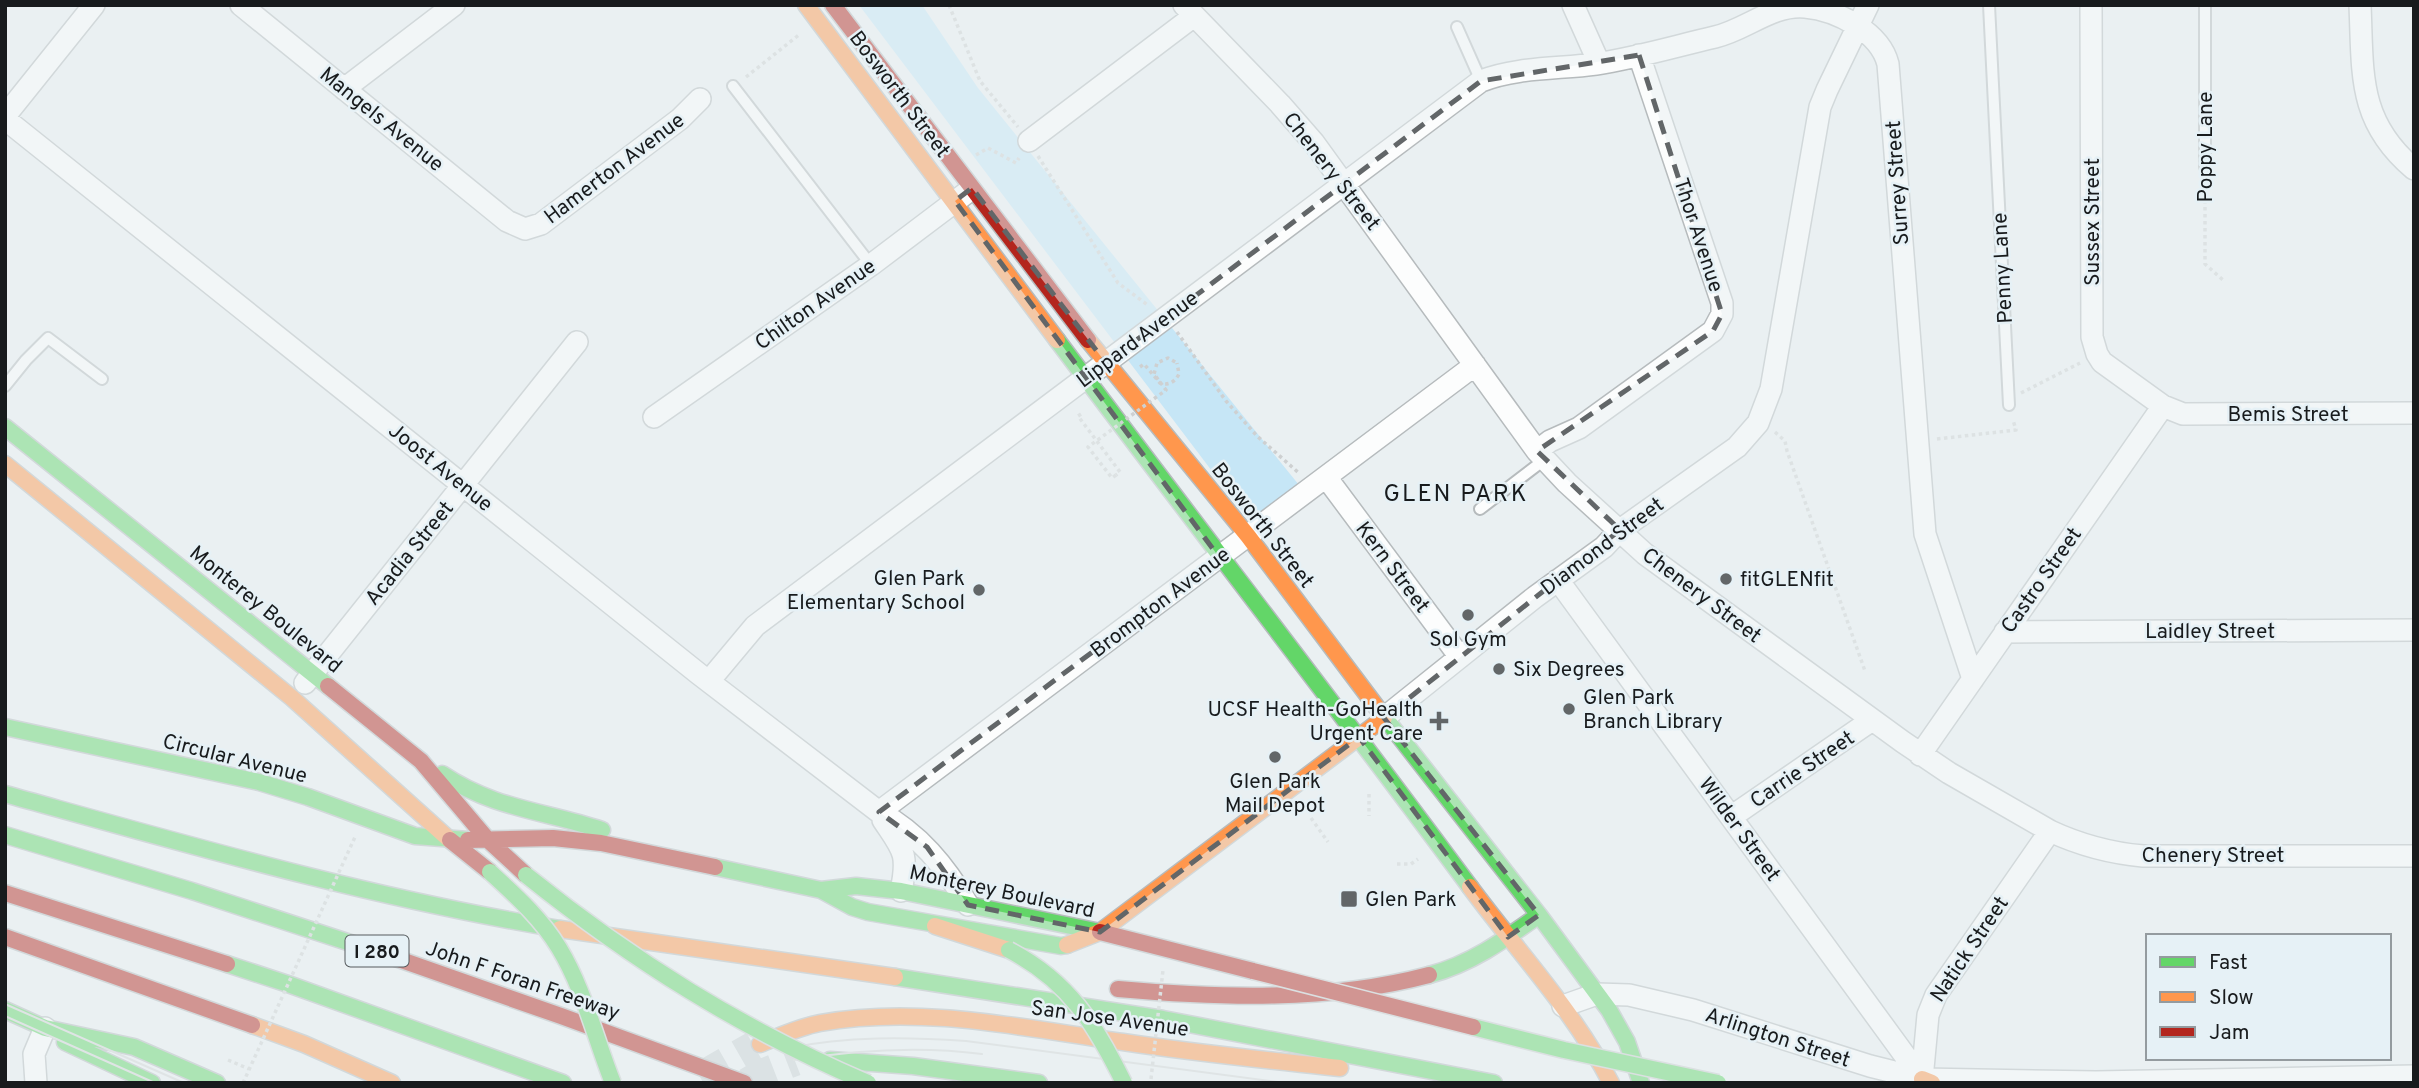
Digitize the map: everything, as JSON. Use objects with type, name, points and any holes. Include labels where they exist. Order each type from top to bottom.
[{"type":"main road","name":"Bosworth Street","points":[[806,5],[1219,557],[1563,1006],[1596,1054],[1611,1083]]},
{"type":"main road","name":"Bosworth Street","points":[[833,5],[1105,363],[1248,536],[1384,718],[1539,915],[1609,1010],[1626,1042],[1641,1083]]},
{"type":"main road","name":"Monterey Boulevard","points":[[5,426],[70,497],[450,840],[529,838],[601,843],[821,890],[868,912],[935,926],[1061,946],[1073,944],[1100,932]]},
{"type":"main road","name":"Monterey Boulevard","points":[[5,464],[70,497],[313,673],[421,761],[487,839]]},
{"type":"main road","name":"Diamond Street","points":[[1100,932],[1384,718]]},
{"type":"main road","name":"Circular Avenue","points":[[5,727],[259,782],[415,836],[450,840]]},
{"type":"main road","points":[[421,761],[479,796],[592,826],[685,861]]},
{"type":"main road","points":[[349,812],[368,810],[378,802],[383,783],[381,776]]},
{"type":"main road","points":[[5,794],[293,872],[449,909],[659,944],[1081,1006],[1365,1056],[1494,1083]]},
{"type":"main road","name":"John F Foran Freeway","points":[[5,835],[226,902],[432,970],[744,1083]]},
{"type":"main road","points":[[487,839],[526,875],[598,933],[670,982],[747,1027],[868,1083]]},
{"type":"main road","points":[[450,840],[490,872],[530,910],[559,948],[578,989],[613,1083]]},
{"type":"main road","name":"Monterey Boulevard","points":[[821,890],[856,886],[901,891],[1100,932]]},
{"type":"main road","points":[[5,893],[288,984],[563,1083]]},
{"type":"main road","points":[[1106,988],[1234,997],[1339,992],[1435,973],[1474,958],[1539,915]]},
{"type":"main road","points":[[935,926],[1009,950],[1044,968],[1074,998],[1124,1083]]},
{"type":"main road","points":[[1100,932],[1564,1050],[1718,1083]]},
{"type":"main road","points":[[5,937],[304,1044],[392,1083]]},
{"type":"main road","points":[[868,973],[1083,985]]},
{"type":"main road","points":[[5,1010],[45,1028],[67,1044],[152,1083]]},
{"type":"main road","name":"San Jose Avenue","points":[[754,1046],[818,1024],[853,1018],[925,1017],[1462,1083]]},
{"type":"main road","points":[[45,1028],[134,1047],[218,1083]]},
{"type":"main road","points":[[795,1061],[838,1060],[913,1066],[1039,1083]]},
{"type":"street","points":[[5,117],[94,5]]},
{"type":"street","name":"Mangels Avenue","points":[[241,5],[507,221],[525,229]]},
{"type":"street","points":[[344,89],[454,5]]},
{"type":"street","points":[[1573,5],[1599,63]]},
{"type":"street","name":"Diamond Street","points":[[1384,718],[1558,580],[1604,547],[1620,530],[1737,447],[1758,423],[1771,389],[1821,107],[1868,5]]},
{"type":"street","name":"Sussex Street","points":[[2091,5],[2092,337],[2096,354]]},
{"type":"street","points":[[2360,5],[2363,73],[2368,106],[2385,139],[2414,169]]},
{"type":"street","name":"Surrey Street","points":[[1599,63],[1726,34],[1772,13],[1794,7],[1818,9],[1858,27],[1881,45],[1888,64],[1925,534],[1973,679]]},
{"type":"street","points":[[1029,141],[1189,10]]},
{"type":"street","name":"Chenery Street","points":[[1189,10],[1298,124],[1345,183],[1541,455],[1567,483],[1645,554],[1920,755],[2050,831],[2094,848],[2143,856],[2414,856]]},
{"type":"street","name":"Thor Avenue","points":[[1541,455],[1550,441],[1579,428],[1713,331],[1722,314],[1721,303],[1639,55]]},
{"type":"street","name":"Lippard Avenue","points":[[709,681],[755,626],[1481,81],[1503,74],[1599,63]]},
{"type":"street","name":"Hamerton Avenue","points":[[525,229],[541,224],[680,119],[700,100]]},
{"type":"street","name":"Joost Avenue","points":[[5,117],[709,681],[879,812],[899,823],[944,866],[968,905]]},
{"type":"street","name":"Chilton Avenue","points":[[654,417],[871,265],[972,188]]},
{"type":"street","name":"Acadia Street","points":[[292,698],[577,342]]},
{"type":"street","points":[[2096,354],[2111,370],[2163,407]]},
{"type":"street","name":"Brompton Avenue","points":[[879,812],[1475,365]]},
{"type":"street","name":"Bemis Street","points":[[2163,407],[2195,415],[2414,414]]},
{"type":"street","name":"Castro Street","points":[[1920,755],[2163,407]]},
{"type":"street","name":"Kern Street","points":[[1326,477],[1460,657]]},
{"type":"street","name":"Wilder Street","points":[[1558,580],[1927,1081]]},
{"type":"street","name":"Laidley Street","points":[[2005,632],[2414,630]]},
{"type":"street","name":"Carrie Street","points":[[1731,817],[1872,720]]},
{"type":"street","name":"Joost Avenue","points":[[879,812],[904,851],[905,873],[901,891]]},
{"type":"street","name":"Natick Street","points":[[1927,1081],[1928,1015],[1936,995],[2050,831]]},
{"type":"street","name":"Arlington Street","points":[[1563,1006],[1597,994],[1629,995],[1693,1010],[1870,1066],[1927,1081],[2095,1083],[2414,1076]]},
{"type":"street","points":[[36,1083],[34,1054],[45,1028]]},
{"type":"lane","name":"Penny Lane","points":[[1989,5],[2009,405]]},
{"type":"lane","name":"Poppy Lane","points":[[2205,5],[2205,167]]},
{"type":"lane","points":[[1457,27],[1481,81]]},
{"type":"lane","points":[[733,86],[871,265]]},
{"type":"lane","points":[[5,386],[48,338],[102,379]]},
{"type":"lane","points":[[1480,509],[1541,455]]},
{"type":"path","points":[[950,5],[980,81],[1029,141],[1016,163],[988,148],[976,155]]},
{"type":"path","points":[[733,86],[802,33]]},
{"type":"path","name":"Poppy Lane","points":[[2205,167],[2205,264],[2223,279]]},
{"type":"path","points":[[1917,441],[2016,430],[2009,405],[2018,395],[2096,354]]},
{"type":"path","points":[[1085,412],[1078,416],[1094,439],[1101,447],[1120,472],[1112,478],[1088,447],[1099,439],[1121,422],[1166,390],[1158,380],[1154,373],[1159,362],[1168,358],[1174,360],[1179,367],[1179,374],[1173,382],[1163,384],[1160,383],[1156,379],[1144,364]]},
{"type":"path","points":[[1758,423],[1779,434],[1785,441],[1865,671]]},
{"type":"path","points":[[1369,794],[1369,816]]},
{"type":"path","points":[[1311,818],[1328,842]]},
{"type":"path","points":[[243,1083],[355,838]]},
{"type":"path","points":[[1397,864],[1411,864],[1418,859]]},
{"type":"path","points":[[1150,1083],[1163,970]]},
{"type":"highlighted area","points":[[1639,55],[1722,314],[1713,331],[1537,451],[1620,530],[1384,718],[1539,915],[1508,937],[1359,737],[1100,932],[968,905],[927,847],[879,812],[1219,557],[955,201],[972,188],[1106,363],[1481,81]]},
{"type":"shaded area","points":[[859,5],[922,5],[978,88],[1299,485],[1249,520]]},
{"type":"tunnel","points":[[700,1077],[754,1046]]},
{"type":"tunnel","points":[[747,1083],[795,1061]]},
{"type":"tram line","points":[[5,1004],[184,1083]]},
{"type":"tram line","points":[[5,1016],[155,1083]]},
{"type":"tram line","points":[[789,1048],[833,1041],[877,1039],[966,1041],[1286,1083]]},
{"type":"tram line","points":[[794,1060],[888,1050],[982,1054]]},
{"type":"traffic: fast","points":[[1057,340],[1470,887]]},
{"type":"traffic: fast","points":[[5,427],[328,686]]},
{"type":"traffic: fast","points":[[1378,709],[1539,915],[1609,1010],[1627,1042],[1641,1083]]},
{"type":"traffic: fast","points":[[5,727],[259,782],[415,836],[468,840]]},
{"type":"traffic: fast","points":[[442,774],[461,786],[500,802],[602,830]]},
{"type":"traffic: fast","points":[[5,794],[350,886],[560,929]]},
{"type":"traffic: fast","points":[[5,835],[192,891],[387,955]]},
{"type":"traffic: fast","points":[[715,867],[821,890],[852,907],[868,912],[1067,945]]},
{"type":"traffic: fast","points":[[490,872],[536,917],[559,948],[582,997],[613,1083]]},
{"type":"traffic: fast","points":[[526,875],[607,936],[690,991],[776,1040],[868,1083]]},
{"type":"traffic: fast","points":[[821,890],[856,886],[901,891],[1100,932]]},
{"type":"traffic: fast","points":[[1429,975],[1473,958],[1539,915]]},
{"type":"traffic: fast","points":[[1009,950],[1048,976],[1078,1006],[1091,1023],[1124,1083]]},
{"type":"traffic: fast","points":[[227,964],[563,1083]]},
{"type":"traffic: fast","points":[[895,977],[1163,1019],[1494,1083]]},
{"type":"traffic: fast","points":[[5,1010],[45,1028],[134,1047],[217,1083]]},
{"type":"traffic: fast","points":[[1473,1027],[1564,1050],[1718,1083]]},
{"type":"traffic: fast","points":[[65,1042],[152,1083]]},
{"type":"traffic: fast","points":[[830,1060],[913,1066],[1039,1083]]},
{"type":"traffic: slow","points":[[806,5],[1057,340]]},
{"type":"traffic: slow","points":[[1088,340],[1248,536],[1378,709]]},
{"type":"traffic: slow","points":[[5,464],[292,698],[450,840]]},
{"type":"traffic: slow","points":[[1067,945],[1100,932],[1384,718]]},
{"type":"traffic: slow","points":[[1470,887],[1563,1006],[1611,1083]]},
{"type":"traffic: slow","points":[[935,926],[1009,950]]},
{"type":"traffic: slow","points":[[560,929],[895,977]]},
{"type":"traffic: slow","points":[[760,1044],[820,1023],[858,1018],[934,1017],[1340,1068]]},
{"type":"traffic: slow","points":[[252,1025],[304,1044],[392,1083]]},
{"type":"traffic: slow","points":[[1922,1079],[1932,1083]]},
{"type":"traffic: jam","points":[[833,5],[1088,340]]},
{"type":"traffic: jam","points":[[328,686],[421,761],[487,839]]},
{"type":"traffic: jam","points":[[468,840],[553,838],[601,843],[715,867]]},
{"type":"traffic: jam","points":[[487,839],[526,875]]},
{"type":"traffic: jam","points":[[450,840],[490,872]]},
{"type":"traffic: jam","points":[[5,893],[227,964]]},
{"type":"traffic: jam","points":[[1100,932],[1253,971]]},
{"type":"traffic: jam","points":[[5,937],[252,1025]]},
{"type":"traffic: jam","points":[[387,955],[744,1083]]},
{"type":"traffic: jam","points":[[1253,971],[1473,1027]]},
{"type":"traffic: jam","points":[[1118,989],[1274,996],[1352,990],[1429,975]]},
{"type":"place","name":"fitGLENfit","points":[[1726,579]]},
{"type":"place","name":"Glen Park Elementary School","points":[[979,590]]},
{"type":"place","name":"Sol Gym","points":[[1468,615]]},
{"type":"place","name":"Six Degrees","points":[[1499,669]]},
{"type":"place","name":"Glen Park Branch Library","points":[[1569,709]]},
{"type":"place","name":"UCSF Health-GoHealth Urgent Care","points":[[1439,721]]},
{"type":"place","name":"Glen Park Mail Depot","points":[[1275,757]]},
{"type":"place","name":"Glen Park","points":[[1349,899]]},
{"type":"district","name":"GLEN PARK","points":[[1456,493]]}]
